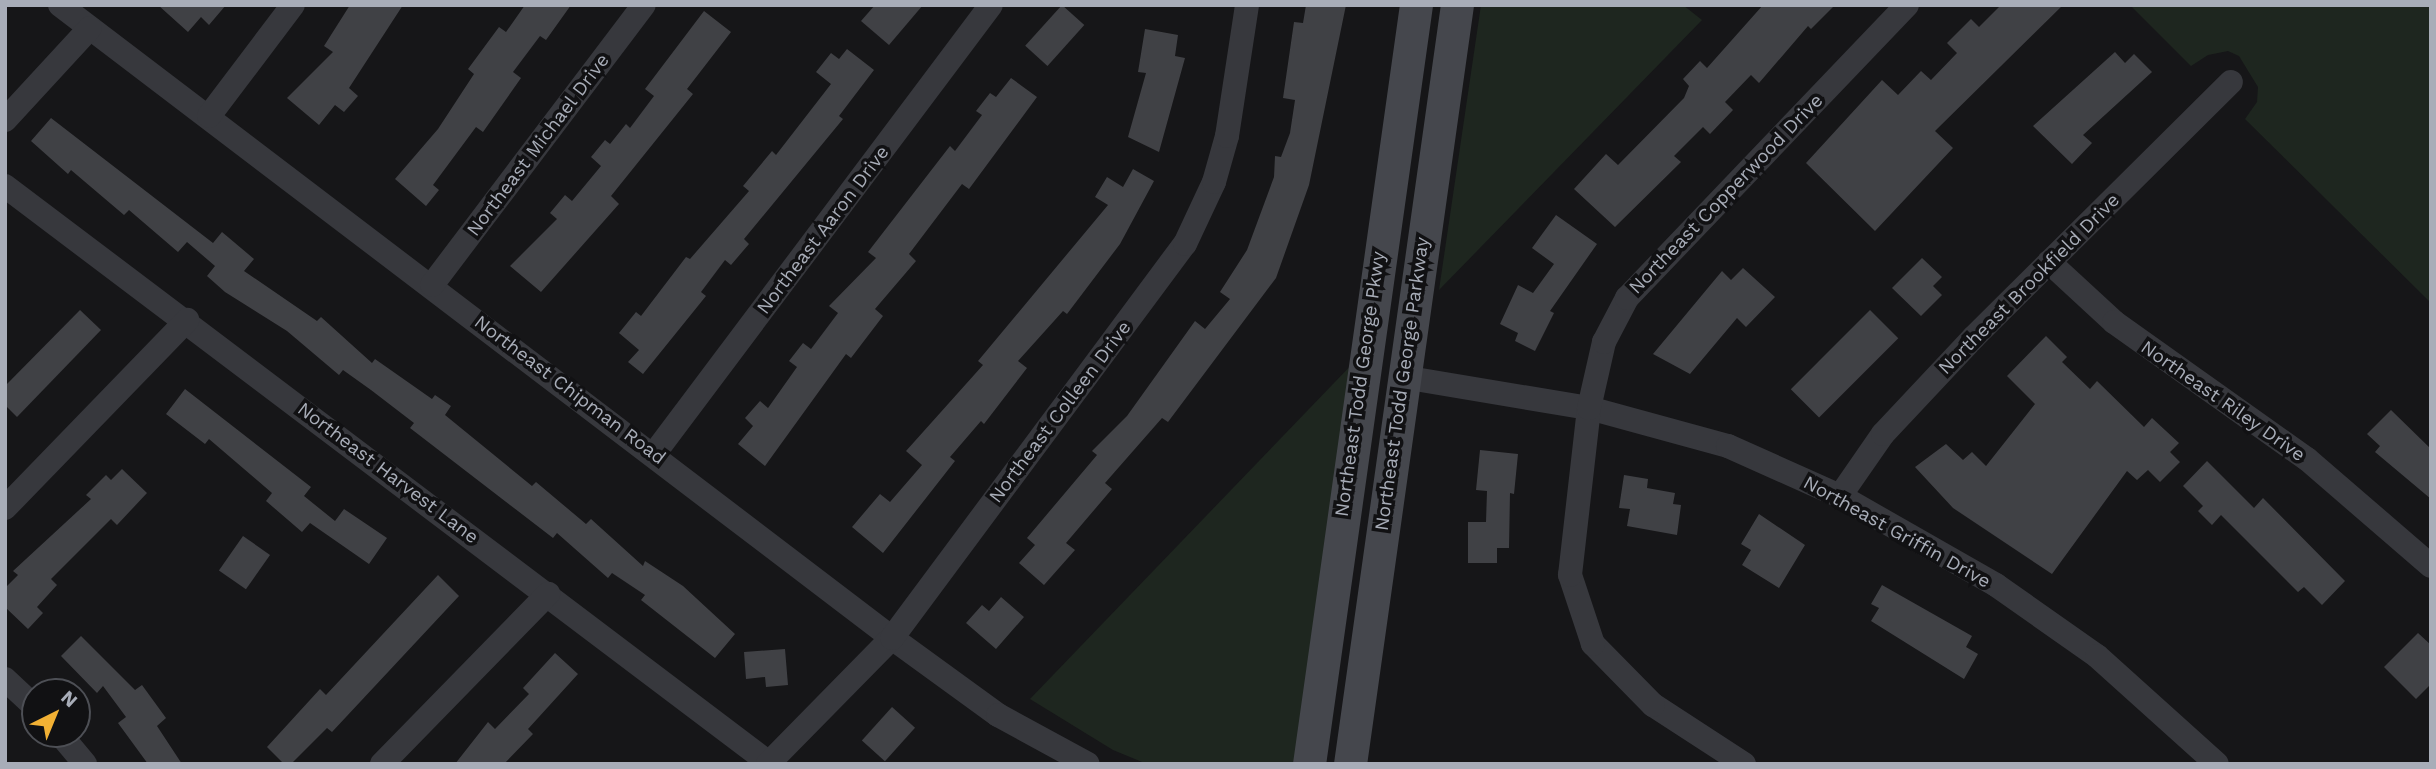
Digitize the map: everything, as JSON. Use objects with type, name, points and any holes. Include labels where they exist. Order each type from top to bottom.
[{"type":"main road","name":"Northeast Todd George Pkwy","points":[[1309,764],[1416,5]]},
{"type":"main road","name":"Northeast Todd George Parkway","points":[[1350,764],[1457,5]]},
{"type":"street","name":"Northeast Chipman Road","points":[[60,5],[654,454],[891,638],[998,715],[1088,764]]},
{"type":"street","points":[[209,116],[293,5]]},
{"type":"street","name":"Northeast Michael Drive","points":[[432,285],[644,5]]},
{"type":"street","name":"Northeast Aaron Drive","points":[[654,454],[991,5]]},
{"type":"street","name":"Northeast Colleen Drive","points":[[768,763],[891,638],[1185,244],[1214,182],[1224,148],[1247,5]]},
{"type":"street","name":"Northeast Copperwood Drive","points":[[1744,764],[1653,705],[1593,643],[1570,575],[1589,408],[1604,342],[1627,298],[1907,5]]},
{"type":"street","points":[[5,120],[90,28]]},
{"type":"street","name":"Northeast Brookfield Drive","points":[[1840,496],[1883,434],[2049,262],[2231,82]]},
{"type":"street","name":"Northeast Harvest Lane","points":[[5,186],[187,320],[768,763]]},
{"type":"street","name":"Northeast Riley Drive","points":[[2049,262],[2114,321],[2307,459],[2431,566]]},
{"type":"street","points":[[5,508],[187,320]]},
{"type":"street","name":"Northeast Griffin Drive","points":[[1403,377],[1589,408],[1728,446],[1840,496],[1996,585],[2097,656],[2217,764]]},
{"type":"street","points":[[382,764],[548,594]]},
{"type":"street","points":[[5,679],[21,694]]},
{"type":"street","points":[[72,748],[85,764]]},
{"type":"shaded area","points":[[1481,5],[1683,5],[1702,20],[1439,290]]},
{"type":"shaded area","points":[[2130,5],[2431,5],[2431,303],[2245,119],[2257,102],[2258,87],[2239,56],[2228,51],[2208,55],[2191,66]]},
{"type":"shaded area","points":[[1360,356],[1305,764],[1147,764],[1113,750],[1030,699]]},
{"type":"building","points":[[158,5],[226,5],[209,25],[201,17],[188,32]]},
{"type":"building","points":[[350,5],[403,5],[349,88],[358,96],[344,112],[335,105],[319,125],[287,98],[333,52],[324,46]]},
{"type":"building","points":[[525,5],[571,5],[546,40],[540,36],[513,72],[521,78],[483,132],[476,127],[433,185],[439,190],[426,206],[395,179],[438,129],[474,74],[468,69],[499,27],[506,32]]},
{"type":"building","points":[[875,5],[923,5],[889,45],[861,21]]},
{"type":"building","points":[[1062,5],[1084,25],[1047,66],[1025,46]]},
{"type":"building","points":[[1306,5],[1346,5],[1309,185],[1276,278],[1168,422],[1162,418],[1105,483],[1112,489],[1066,543],[1075,550],[1044,585],[1019,563],[1035,545],[1027,538],[1097,455],[1092,451],[1127,416],[1195,321],[1205,329],[1230,299],[1220,292],[1247,250],[1274,177],[1275,156],[1281,157],[1290,133],[1295,100],[1283,98],[1294,22],[1303,23]]},
{"type":"building","points":[[1763,5],[1835,5],[1811,29],[1808,26],[1759,83],[1751,75],[1725,102],[1733,110],[1710,134],[1703,127],[1674,156],[1681,162],[1615,227],[1574,189],[1606,154],[1618,165],[1684,98],[1689,86],[1683,79],[1700,61],[1707,68]]},
{"type":"building","points":[[2001,5],[2063,5],[1935,131],[1953,148],[1875,231],[1806,163],[1882,80],[1898,95],[1921,71],[1931,80],[1957,53],[1947,43],[1971,19],[1979,27]]},
{"type":"building","points":[[704,11],[731,32],[687,89],[693,94],[611,196],[619,204],[541,292],[510,266],[557,219],[550,213],[565,195],[572,201],[601,166],[591,157],[605,140],[610,144],[626,124],[630,128],[654,96],[645,89]]},
{"type":"building","points":[[1145,29],[1178,35],[1175,56],[1185,58],[1159,152],[1128,137],[1146,73],[1138,72]]},
{"type":"building","points":[[847,49],[874,70],[839,116],[843,119],[744,239],[749,244],[731,265],[725,260],[701,292],[706,296],[643,374],[628,362],[639,350],[619,333],[636,312],[641,316],[686,257],[690,259],[749,191],[743,186],[772,151],[776,155],[831,84],[816,72],[831,53],[839,59]]},
{"type":"building","points":[[2115,52],[2125,63],[2134,54],[2152,72],[2083,135],[2092,143],[2072,164],[2033,126]]},
{"type":"building","points":[[1011,78],[1037,97],[969,189],[962,184],[909,254],[916,261],[875,309],[883,316],[851,358],[846,354],[765,466],[738,444],[753,426],[745,418],[760,401],[768,408],[797,367],[789,361],[803,343],[811,349],[838,313],[829,306],[876,258],[868,252],[950,146],[955,151],[982,115],[976,111],[990,93],[996,97]]},
{"type":"building","points":[[51,118],[213,243],[222,232],[254,259],[244,271],[317,321],[321,317],[372,363],[375,359],[432,399],[435,395],[451,406],[445,415],[532,486],[536,482],[586,524],[591,519],[643,566],[645,561],[683,586],[735,634],[715,658],[641,600],[645,595],[612,573],[608,578],[557,533],[553,538],[410,428],[414,423],[371,390],[343,370],[339,375],[287,331],[225,292],[207,276],[215,266],[187,242],[178,252],[129,210],[124,215],[71,170],[68,174],[31,141]]},
{"type":"building","points":[[1133,169],[1154,181],[1120,244],[1067,314],[1063,311],[1018,361],[1027,368],[984,424],[981,421],[950,457],[955,461],[883,553],[852,527],[880,494],[890,502],[922,465],[906,451],[983,365],[978,361],[1108,205],[1095,197],[1107,177],[1123,187]]},
{"type":"building","points":[[1556,215],[1597,244],[1550,311],[1554,313],[1535,351],[1515,341],[1518,333],[1500,324],[1518,285],[1533,293],[1554,264],[1532,248]]},
{"type":"building","points":[[1922,258],[1942,277],[1933,286],[1942,295],[1921,316],[1892,288]]},
{"type":"building","points":[[1743,268],[1775,297],[1746,327],[1737,318],[1690,374],[1653,354],[1722,271],[1731,280]]},
{"type":"building","points":[[80,310],[101,330],[17,417],[5,405],[5,386]]},
{"type":"building","points":[[1870,310],[1898,338],[1819,417],[1791,389]]},
{"type":"building","points":[[2046,336],[2067,357],[2062,362],[2090,389],[2097,381],[2144,427],[2152,418],[2179,443],[2170,452],[2180,462],[2160,482],[2148,470],[2137,480],[2127,471],[2052,574],[1953,508],[1915,467],[1946,444],[1963,460],[1972,452],[1986,466],[2035,404],[2007,376]]},
{"type":"building","points":[[185,389],[311,487],[304,496],[335,521],[344,509],[387,538],[369,564],[310,523],[302,532],[266,501],[272,493],[209,439],[205,444],[166,414]]},
{"type":"building","points":[[2391,410],[2431,449],[2431,499],[2375,452],[2380,446],[2367,434]]},
{"type":"building","points":[[1480,450],[1518,454],[1514,494],[1510,493],[1509,548],[1497,548],[1497,563],[1468,563],[1468,522],[1486,522],[1487,491],[1476,490]]},
{"type":"building","points":[[2207,461],[2254,508],[2263,498],[2345,581],[2322,605],[2304,587],[2298,592],[2221,515],[2212,525],[2198,511],[2203,506],[2183,486]]},
{"type":"building","points":[[122,469],[147,493],[117,525],[111,519],[51,579],[57,585],[37,607],[43,613],[28,629],[5,607],[5,588],[18,575],[13,571],[91,499],[86,495],[106,475],[111,480]]},
{"type":"building","points":[[1624,475],[1648,479],[1647,488],[1675,493],[1673,504],[1681,505],[1677,535],[1627,526],[1630,509],[1619,508]]},
{"type":"building","points":[[1759,514],[1805,545],[1779,588],[1742,565],[1751,550],[1741,544]]},
{"type":"building","points":[[243,536],[270,555],[246,589],[219,570]]},
{"type":"building","points":[[438,575],[459,596],[332,732],[327,728],[291,764],[284,764],[267,747],[320,689],[326,695]]},
{"type":"building","points":[[1882,585],[1972,636],[1966,647],[1978,654],[1964,679],[1871,621],[1879,608],[1871,604]]},
{"type":"building","points":[[1001,597],[1024,617],[996,649],[966,623],[982,605],[989,611]]},
{"type":"building","points":[[2418,633],[2431,645],[2431,684],[2416,699],[2384,667]]},
{"type":"building","points":[[81,636],[135,690],[142,685],[166,718],[157,726],[182,764],[148,764],[118,723],[126,717],[103,686],[97,693],[91,687],[91,678],[82,678],[61,656]]},
{"type":"building","points":[[785,649],[788,685],[766,687],[765,677],[746,679],[744,652]]},
{"type":"building","points":[[555,653],[578,674],[528,729],[533,734],[504,764],[455,764],[488,722],[495,729],[529,694],[523,688]]},
{"type":"building","points":[[892,707],[915,728],[885,761],[862,740]]}]
